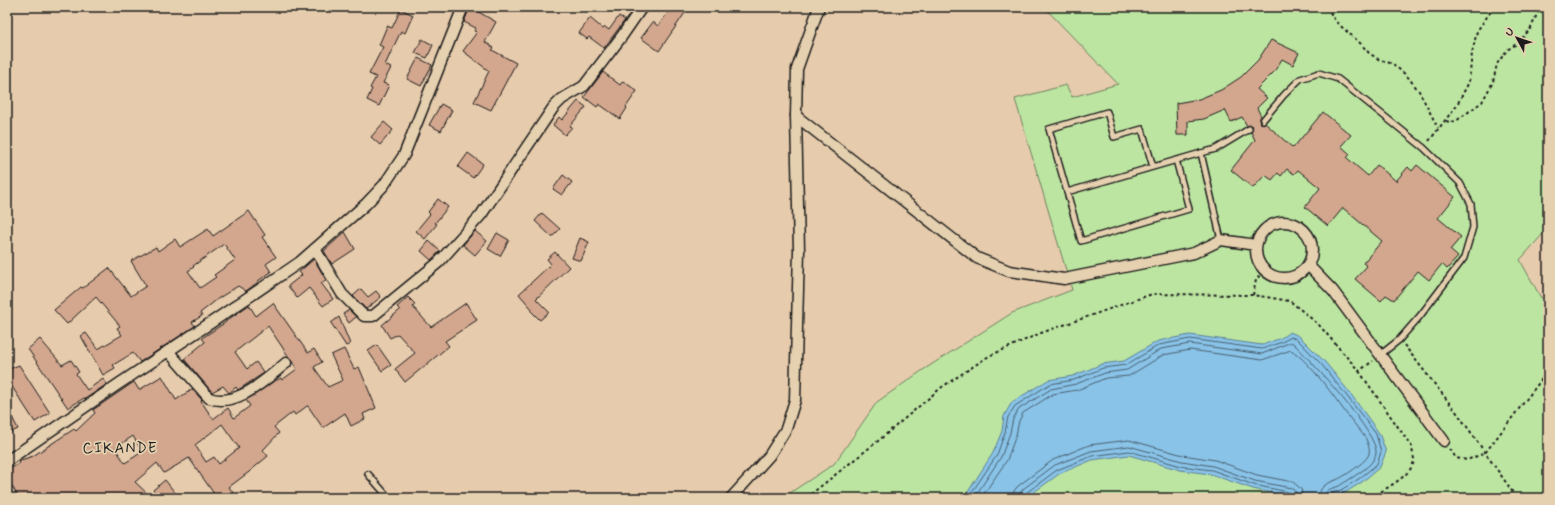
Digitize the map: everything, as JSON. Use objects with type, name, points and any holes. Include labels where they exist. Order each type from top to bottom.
[{"type":"street","points":[[7,461],[300,262],[366,204],[384,185],[404,155],[464,7]]},
{"type":"street","points":[[315,249],[342,294],[364,316],[373,316],[384,308],[439,262],[481,215],[553,108],[562,99],[584,86],[642,7]]},
{"type":"street","points":[[732,498],[769,456],[786,429],[795,400],[800,251],[796,116],[797,69],[819,7]]},
{"type":"street","points":[[796,116],[977,258],[1009,272],[1064,279],[1194,253],[1221,240],[1256,245]]},
{"type":"street","points":[[1288,223],[1296,225],[1308,235],[1312,250],[1308,265],[1303,270],[1291,278],[1276,278],[1264,270],[1257,258],[1256,245],[1262,232],[1273,224],[1288,223]]},
{"type":"street","points":[[1308,265],[1333,291],[1444,441]]},
{"type":"street","points":[[168,351],[209,398],[217,401],[232,399],[256,388],[286,363]]},
{"type":"lane","points":[[1263,120],[1300,79],[1319,73],[1338,79],[1424,148],[1460,183],[1471,204],[1473,227],[1464,258],[1420,316],[1399,340],[1380,355]]},
{"type":"lane","points":[[1153,167],[1142,129],[1114,138],[1107,112],[1049,129],[1081,241],[1189,209],[1176,160]]},
{"type":"lane","points":[[1067,192],[1200,153],[1216,150],[1249,129]]},
{"type":"lane","points":[[1200,153],[1221,240]]},
{"type":"lane","points":[[368,474],[389,498]]},
{"type":"path","points":[[1327,7],[1335,22],[1360,43],[1369,53],[1378,59],[1393,64],[1407,76],[1419,91],[1438,128]]},
{"type":"path","points":[[1424,148],[1457,105],[1469,82],[1472,53],[1477,31],[1494,7]]},
{"type":"path","points":[[1446,121],[1450,122],[1456,120],[1482,102],[1493,82],[1497,64],[1507,50],[1518,43],[1531,28],[1540,7]]},
{"type":"path","points":[[1253,295],[1256,280],[1264,270]]},
{"type":"path","points":[[806,498],[878,441],[942,387],[989,356],[1034,336],[1152,294],[1253,295],[1290,301],[1318,324],[1359,371],[1412,447],[1414,460],[1411,469],[1403,477],[1380,491],[1372,498]]},
{"type":"path","points":[[1399,340],[1458,414],[1512,491],[1513,498]]},
{"type":"path","points":[[1359,371],[1380,355]]},
{"type":"path","points":[[1444,441],[1456,458],[1467,460],[1485,453],[1548,371]]},
{"type":"green space","points":[[1044,7],[1548,7],[1548,228],[1520,260],[1541,298],[1548,295],[1548,498],[782,498],[834,464],[877,402],[923,370],[1012,313],[1072,290],[1015,99],[1066,85],[1072,97],[1118,84]]},
{"type":"water","points":[[1290,332],[1299,336],[1325,362],[1350,393],[1379,433],[1386,452],[1380,467],[1362,482],[1343,494],[1326,498],[1292,497],[1253,489],[1210,474],[1180,470],[1129,455],[1092,460],[1059,474],[1026,498],[964,498],[993,453],[1002,431],[1004,416],[1012,402],[1048,380],[1073,376],[1102,364],[1124,361],[1158,341],[1190,335],[1262,345],[1281,338]]},
{"type":"building","points":[[470,7],[496,22],[485,42],[494,48],[492,50],[516,63],[491,110],[474,102],[489,71],[463,51],[477,32],[474,31],[476,28],[464,22]]},
{"type":"building","points":[[672,7],[689,7],[659,51],[641,38],[653,22],[658,26]]},
{"type":"building","points":[[401,9],[413,15],[405,33],[401,31],[385,65],[391,68],[383,83],[389,85],[379,106],[367,100],[372,89],[370,88],[376,77],[369,74],[383,47],[379,45],[387,26],[392,28]]},
{"type":"building","points":[[619,16],[625,20],[604,48],[589,37],[587,39],[579,33],[590,18],[603,29],[605,27],[609,30]]},
{"type":"building","points":[[422,39],[433,45],[427,58],[415,53]]},
{"type":"building","points":[[1271,40],[1299,53],[1293,65],[1282,59],[1274,72],[1257,89],[1267,98],[1257,108],[1261,116],[1259,120],[1260,123],[1265,123],[1293,148],[1323,112],[1351,135],[1341,146],[1350,154],[1347,158],[1368,176],[1377,165],[1396,181],[1408,167],[1412,171],[1417,165],[1455,197],[1438,218],[1461,237],[1450,250],[1458,257],[1447,269],[1442,264],[1429,280],[1418,271],[1394,300],[1386,295],[1381,301],[1355,279],[1367,266],[1363,263],[1382,241],[1343,208],[1328,226],[1305,207],[1320,188],[1298,170],[1294,174],[1287,169],[1281,176],[1278,173],[1272,180],[1265,175],[1253,188],[1231,170],[1255,140],[1251,132],[1253,127],[1251,125],[1247,126],[1242,117],[1231,122],[1225,110],[1204,119],[1188,121],[1188,135],[1177,135],[1176,103],[1199,99],[1221,90],[1241,77],[1258,60]]},
{"type":"building","points":[[418,58],[432,65],[421,86],[407,79]]},
{"type":"building","points":[[603,72],[620,85],[623,81],[637,91],[620,119],[599,104],[597,107],[584,97]]},
{"type":"building","points":[[578,101],[586,107],[570,126],[572,127],[565,135],[553,125],[559,117],[562,120]]},
{"type":"building","points":[[441,104],[452,110],[441,131],[429,125]]},
{"type":"building","points":[[384,122],[393,130],[380,145],[371,137]]},
{"type":"building","points":[[468,153],[483,164],[473,178],[458,167]]},
{"type":"building","points":[[563,175],[572,182],[562,195],[553,189]]},
{"type":"building","points":[[438,199],[448,207],[435,223],[437,224],[425,239],[416,231],[430,214],[428,212]]},
{"type":"building","points":[[249,211],[265,235],[262,237],[276,257],[266,264],[271,272],[246,291],[238,286],[219,298],[200,313],[202,316],[192,322],[195,326],[140,362],[133,353],[113,365],[115,368],[103,375],[81,336],[86,333],[98,349],[122,335],[117,328],[120,326],[96,297],[67,324],[54,310],[81,287],[83,288],[109,268],[131,296],[146,286],[131,261],[156,247],[158,251],[175,239],[180,247],[208,229],[213,236]],"holes":[[[224,244],[235,260],[214,275],[216,277],[200,288],[188,271]]]},
{"type":"building","points":[[542,213],[560,229],[552,237],[535,221]]},
{"type":"building","points":[[475,231],[487,241],[475,255],[463,245]]},
{"type":"building","points":[[345,232],[355,249],[332,264],[324,251]]},
{"type":"building","points":[[497,233],[509,240],[500,256],[488,249]]},
{"type":"building","points":[[580,238],[589,242],[581,261],[572,258]]},
{"type":"building","points":[[429,241],[440,251],[431,260],[421,251]]},
{"type":"building","points":[[555,252],[569,267],[536,299],[549,312],[540,320],[531,311],[532,309],[519,294],[551,264],[547,259]]},
{"type":"building","points":[[314,259],[326,280],[321,283],[333,299],[323,306],[309,288],[297,298],[288,286],[302,275],[299,272]]},
{"type":"building","points":[[361,289],[368,297],[376,291],[381,297],[366,309],[353,296]]},
{"type":"building","points":[[408,297],[415,304],[413,307],[431,327],[466,303],[477,320],[445,341],[449,346],[405,382],[395,369],[415,353],[398,334],[390,338],[382,325],[400,310],[397,307]]},
{"type":"building","points":[[273,303],[308,353],[314,349],[322,362],[314,367],[328,387],[343,380],[331,355],[344,349],[354,369],[359,367],[376,408],[363,414],[365,419],[351,426],[345,413],[323,428],[308,406],[295,415],[293,412],[274,427],[279,433],[263,450],[268,456],[229,487],[237,498],[217,498],[189,458],[164,473],[157,463],[135,482],[152,498],[19,498],[7,478],[7,471],[20,463],[18,461],[33,456],[74,429],[76,431],[95,413],[93,410],[134,382],[139,390],[162,376],[176,400],[192,389],[202,400],[201,401],[213,419],[228,408],[234,418],[250,406],[246,400],[271,383],[281,378],[282,380],[297,369],[268,326],[235,352],[247,369],[256,362],[264,373],[238,390],[236,387],[229,393],[223,386],[212,392],[184,359],[205,342],[202,338],[249,305],[256,316]],"holes":[[[222,424],[239,448],[219,464],[214,457],[206,462],[195,445]],[[133,436],[142,452],[125,463],[115,448]]]},
{"type":"building","points":[[349,310],[356,317],[349,323],[343,314]]},
{"type":"building","points":[[339,317],[350,344],[346,346],[331,323]]},
{"type":"building","points":[[40,339],[62,365],[71,360],[79,372],[76,374],[87,390],[103,379],[107,384],[85,399],[84,398],[68,408],[28,349]]},
{"type":"building","points":[[377,345],[391,365],[382,371],[368,351]]},
{"type":"building","points":[[19,365],[50,413],[35,422],[7,379],[7,370]]},
{"type":"building","points":[[7,407],[18,429],[7,434]]},
{"type":"building","points":[[165,480],[176,494],[171,498],[160,498],[153,490]]},
{"type":"district","name":"CIKANDE","points":[[120,449]]}]
